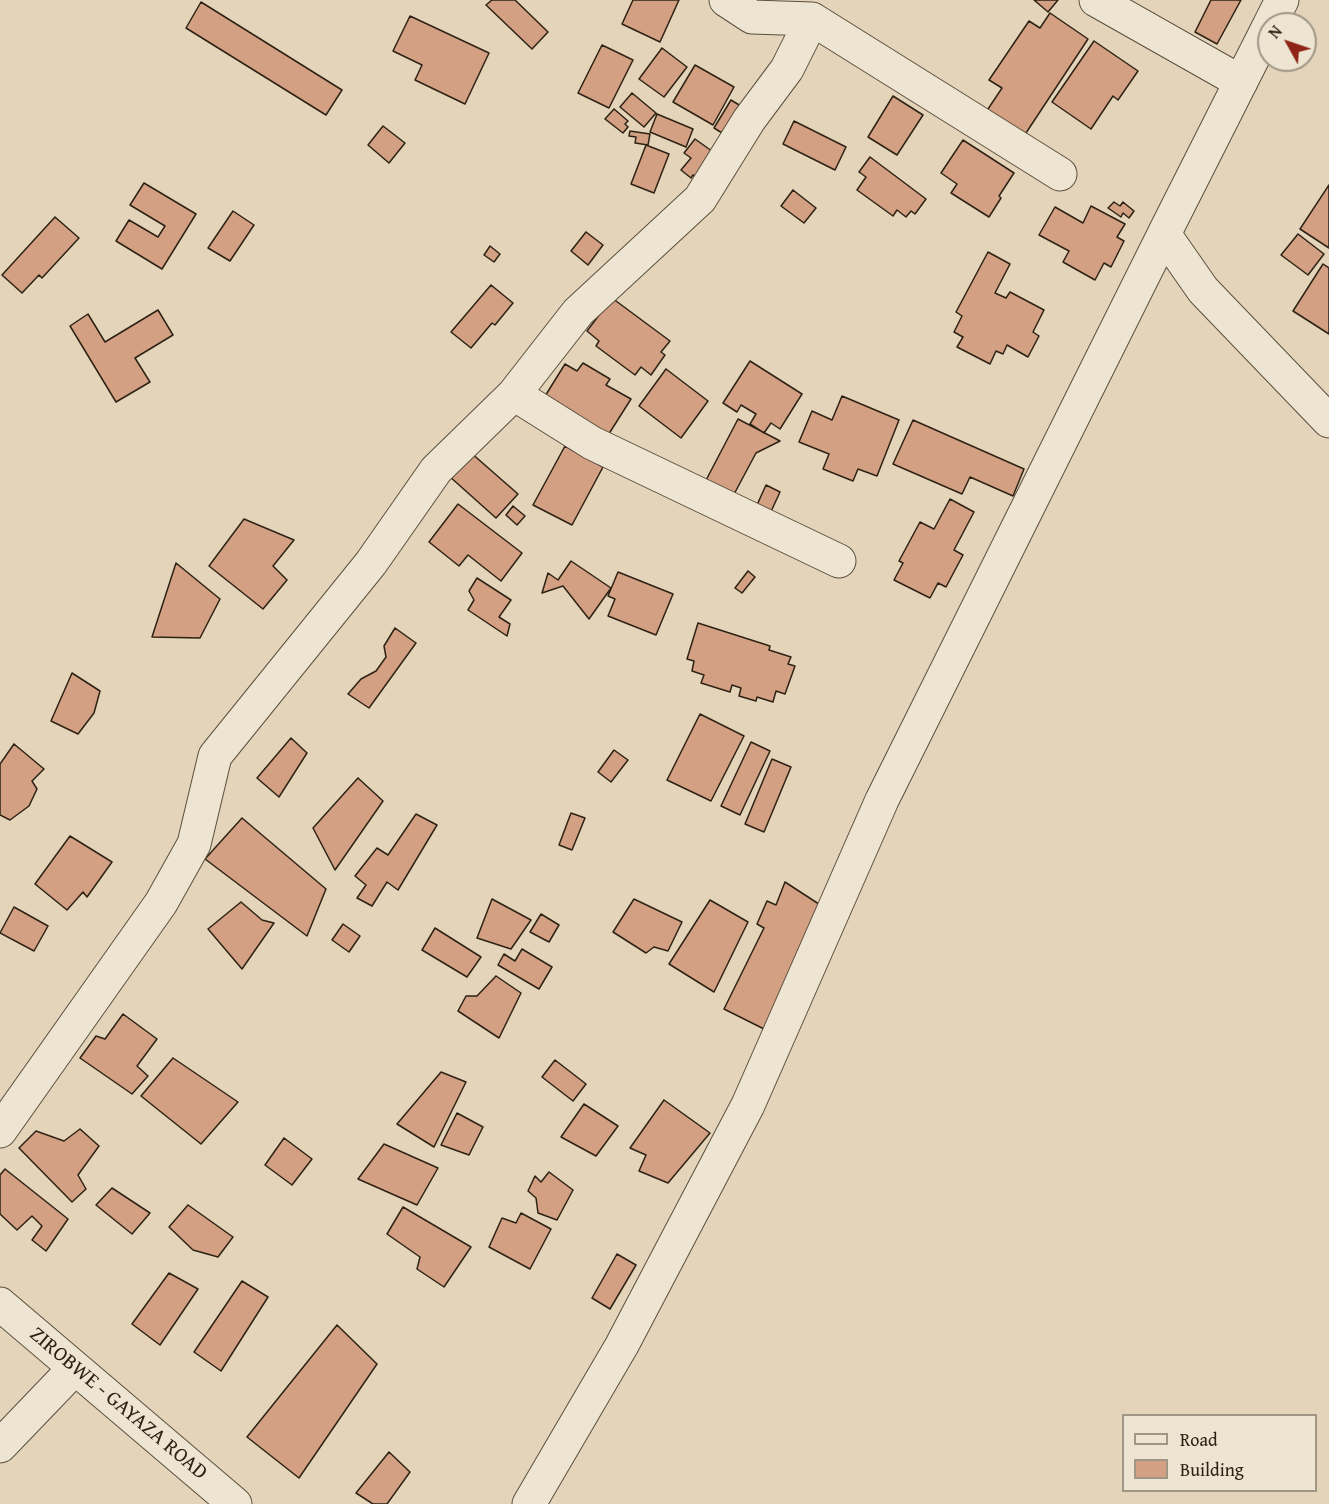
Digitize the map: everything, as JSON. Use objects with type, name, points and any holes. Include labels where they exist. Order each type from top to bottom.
[{"type":"street","points":[[726,0],[752,17],[812,19],[1060,174]]},
{"type":"street","points":[[1095,0],[1241,81]]},
{"type":"street","points":[[0,1131],[161,903],[195,844],[215,756],[371,563],[436,470],[514,394],[578,312],[700,199],[749,120],[787,69],[812,19]]},
{"type":"street","points":[[529,1504],[622,1345],[748,1105],[882,800],[1257,50]]},
{"type":"street","points":[[1164,234],[1203,290],[1329,421]]},
{"type":"street","points":[[514,394],[592,443],[839,561]]},
{"type":"street","name":"ZIROBWE - GAYAZA ROAD","points":[[0,1304],[236,1504]]},
{"type":"street","points":[[0,1446],[74,1369]]},
{"type":"building","points":[[492,0],[515,0],[548,32],[532,49],[486,5]]},
{"type":"building","points":[[633,0],[679,0],[660,42],[622,24]]},
{"type":"building","points":[[1034,0],[1058,0],[1048,12]]},
{"type":"building","points":[[1211,0],[1241,0],[1217,44],[1195,32]]},
{"type":"building","points":[[201,2],[342,90],[326,115],[186,28]]},
{"type":"building","points":[[1050,13],[1088,39],[1024,136],[986,112],[1002,88],[989,80],[1029,21],[1040,28]]},
{"type":"building","points":[[410,16],[489,53],[465,104],[415,80],[422,65],[393,51]]},
{"type":"building","points":[[1094,41],[1138,71],[1118,100],[1113,96],[1091,129],[1052,102]]},
{"type":"building","points":[[602,45],[633,60],[609,108],[578,93]]},
{"type":"building","points":[[662,48],[687,67],[664,97],[639,79]]},
{"type":"building","points":[[695,65],[734,87],[713,125],[673,102]]},
{"type":"building","points":[[632,93],[656,113],[644,127],[620,107]]},
{"type":"building","points":[[893,96],[923,115],[897,155],[868,137]]},
{"type":"building","points":[[731,100],[749,111],[732,139],[714,128]]},
{"type":"building","points":[[614,109],[628,121],[625,124],[628,127],[623,133],[605,119]]},
{"type":"building","points":[[657,114],[693,129],[686,147],[650,132]]},
{"type":"building","points":[[794,121],[846,147],[835,170],[783,144]]},
{"type":"building","points":[[383,126],[405,143],[389,163],[368,145]]},
{"type":"building","points":[[630,131],[650,134],[648,145],[635,143],[636,137],[629,136]]},
{"type":"building","points":[[695,139],[716,154],[698,178],[693,175],[691,178],[681,170],[691,158],[684,153]]},
{"type":"building","points":[[963,140],[1014,173],[989,217],[951,193],[957,184],[941,173]]},
{"type":"building","points":[[646,145],[669,154],[654,193],[631,184]]},
{"type":"building","points":[[870,157],[926,199],[915,214],[911,211],[906,217],[897,210],[893,216],[857,190],[866,177],[859,172]]},
{"type":"building","points":[[144,183],[196,214],[162,269],[116,241],[129,220],[158,237],[165,226],[130,205]]},
{"type":"building","points":[[1329,185],[1329,248],[1300,229]]},
{"type":"building","points":[[793,190],[816,208],[804,223],[781,206]]},
{"type":"building","points":[[1114,202],[1120,206],[1123,202],[1134,211],[1129,218],[1123,213],[1121,217],[1108,208]]},
{"type":"building","points":[[1091,206],[1125,224],[1117,237],[1124,241],[1111,267],[1104,263],[1095,280],[1063,262],[1069,251],[1039,235],[1055,207],[1083,223]]},
{"type":"building","points":[[233,211],[254,225],[230,261],[208,248]]},
{"type":"building","points":[[55,217],[79,238],[42,278],[39,275],[22,293],[2,275]]},
{"type":"building","points":[[586,232],[603,245],[588,265],[571,251]]},
{"type":"building","points":[[1298,234],[1324,254],[1308,275],[1281,255]]},
{"type":"building","points":[[490,246],[500,254],[494,262],[484,255]]},
{"type":"building","points":[[988,252],[1010,264],[995,293],[1006,298],[1010,292],[1044,310],[1033,332],[1039,336],[1028,357],[1007,345],[1003,354],[996,351],[990,364],[957,347],[963,337],[954,332],[962,316],[956,312]]},
{"type":"building","points":[[1323,264],[1329,268],[1329,334],[1293,311]]},
{"type":"building","points":[[491,285],[513,303],[495,325],[492,323],[471,348],[451,332]]},
{"type":"building","points":[[612,298],[670,341],[661,352],[665,355],[651,375],[641,367],[635,375],[596,346],[599,341],[587,331]]},
{"type":"building","points":[[158,310],[173,335],[135,358],[150,382],[116,402],[70,326],[88,314],[105,342]]},
{"type":"building","points":[[750,361],[802,394],[780,429],[771,423],[764,433],[750,424],[756,414],[741,405],[737,412],[723,403]]},
{"type":"building","points":[[583,363],[610,379],[606,385],[631,399],[605,440],[542,401],[565,364],[577,371]]},
{"type":"building","points":[[666,369],[708,401],[681,438],[639,406]]},
{"type":"building","points":[[842,396],[899,420],[877,476],[858,469],[853,481],[823,469],[829,454],[799,442],[812,411],[832,420]]},
{"type":"building","points":[[738,419],[780,441],[756,453],[732,498],[704,484]]},
{"type":"building","points":[[913,420],[1024,469],[1013,496],[970,477],[962,494],[893,464]]},
{"type":"building","points":[[565,446],[603,467],[572,525],[533,505]]},
{"type":"building","points":[[470,452],[518,494],[496,518],[449,476]]},
{"type":"building","points":[[766,485],[780,492],[768,518],[757,505]]},
{"type":"building","points":[[950,499],[974,512],[954,550],[963,555],[946,587],[938,583],[930,598],[894,580],[903,563],[899,561],[920,522],[934,529]]},
{"type":"building","points":[[458,504],[522,553],[501,581],[468,555],[459,566],[429,542]]},
{"type":"building","points":[[513,506],[525,516],[517,525],[506,515]]},
{"type":"building","points":[[244,519],[294,540],[273,566],[287,580],[263,609],[209,566]]},
{"type":"building","points":[[571,561],[611,588],[589,619],[563,586],[542,593],[548,573],[558,580]]},
{"type":"building","points":[[176,563],[220,599],[200,638],[152,637]]},
{"type":"building","points":[[748,571],[755,577],[742,593],[735,588]]},
{"type":"building","points":[[618,572],[673,594],[656,635],[608,616],[615,599],[608,596]]},
{"type":"building","points":[[477,578],[511,600],[499,617],[510,624],[507,636],[468,610],[474,600],[469,591]]},
{"type":"building","points":[[698,623],[770,646],[769,650],[791,657],[788,664],[795,666],[785,694],[776,691],[773,702],[757,697],[756,701],[739,696],[741,688],[732,685],[730,692],[701,683],[704,675],[692,671],[694,661],[687,659]]},
{"type":"building","points":[[395,628],[416,643],[369,708],[348,694],[361,679],[376,671],[386,657],[384,646]]},
{"type":"building","points":[[72,673],[100,691],[94,713],[78,734],[51,721]]},
{"type":"building","points":[[700,714],[744,736],[711,801],[667,780]]},
{"type":"building","points":[[291,738],[307,753],[279,797],[257,778]]},
{"type":"building","points":[[751,742],[770,751],[740,815],[721,806]]},
{"type":"building","points":[[14,744],[44,769],[32,781],[37,789],[29,806],[10,820],[0,815],[0,764]]},
{"type":"building","points":[[614,750],[628,760],[611,782],[598,772]]},
{"type":"building","points":[[772,759],[791,767],[764,832],[745,824]]},
{"type":"building","points":[[358,778],[383,801],[335,870],[313,828]]},
{"type":"building","points":[[571,813],[585,818],[572,850],[559,845]]},
{"type":"building","points":[[416,814],[437,825],[398,890],[387,882],[372,906],[357,898],[366,885],[355,876],[377,848],[388,855]]},
{"type":"building","points":[[242,818],[326,889],[307,936],[205,859]]},
{"type":"building","points":[[70,836],[112,862],[87,897],[83,892],[67,910],[35,884]]},
{"type":"building","points":[[785,882],[825,908],[766,1030],[724,1009],[764,928],[757,924],[767,901],[776,905]]},
{"type":"building","points":[[492,899],[531,920],[511,949],[477,938]]},
{"type":"building","points":[[634,899],[682,922],[668,951],[654,947],[646,953],[613,932]]},
{"type":"building","points":[[710,900],[748,922],[714,992],[669,964]]},
{"type":"building","points":[[241,902],[262,920],[274,923],[242,969],[208,929]]},
{"type":"building","points":[[14,907],[48,926],[34,951],[0,933]]},
{"type":"building","points":[[541,914],[559,925],[549,942],[530,932]]},
{"type":"building","points":[[343,924],[360,936],[349,952],[332,940]]},
{"type":"building","points":[[435,928],[481,957],[467,977],[422,950]]},
{"type":"building","points":[[522,949],[552,967],[539,989],[498,965],[504,954],[515,961]]},
{"type":"building","points":[[496,976],[521,993],[499,1038],[458,1011],[466,996],[477,996]]},
{"type":"building","points":[[123,1014],[157,1039],[137,1066],[148,1076],[132,1094],[80,1058],[96,1036],[105,1039]]},
{"type":"building","points":[[173,1058],[238,1102],[201,1144],[141,1096]]},
{"type":"building","points":[[555,1060],[586,1084],[573,1101],[542,1077]]},
{"type":"building","points":[[441,1072],[466,1082],[434,1147],[397,1124]]},
{"type":"building","points":[[664,1100],[710,1133],[668,1183],[639,1171],[646,1155],[630,1148]]},
{"type":"building","points":[[584,1104],[618,1126],[596,1156],[561,1137]]},
{"type":"building","points":[[457,1113],[483,1127],[469,1155],[441,1145]]},
{"type":"building","points":[[80,1129],[99,1146],[78,1175],[86,1189],[72,1202],[19,1148],[36,1131],[64,1141]]},
{"type":"building","points":[[284,1138],[312,1159],[292,1185],[265,1165]]},
{"type":"building","points":[[384,1144],[438,1168],[417,1205],[358,1179]]},
{"type":"building","points":[[5,1169],[68,1219],[46,1251],[32,1240],[42,1226],[32,1216],[17,1230],[0,1214],[0,1175]]},
{"type":"building","points":[[549,1172],[573,1190],[557,1220],[538,1213],[536,1198],[528,1191],[535,1176],[541,1182]]},
{"type":"building","points":[[112,1188],[150,1213],[132,1234],[96,1205]]},
{"type":"building","points":[[188,1205],[233,1237],[218,1257],[193,1250],[169,1227]]},
{"type":"building","points":[[403,1207],[471,1247],[444,1287],[417,1269],[420,1257],[387,1234]]},
{"type":"building","points":[[521,1213],[551,1229],[530,1269],[489,1247],[502,1218],[516,1223]]},
{"type":"building","points":[[617,1254],[636,1265],[610,1309],[592,1298]]},
{"type":"building","points":[[169,1273],[198,1289],[160,1345],[132,1324]]},
{"type":"building","points":[[242,1281],[268,1297],[221,1371],[194,1352]]},
{"type":"building","points":[[337,1325],[377,1364],[299,1478],[247,1437]]},
{"type":"building","points":[[389,1452],[410,1472],[387,1504],[373,1504],[356,1493]]}]
